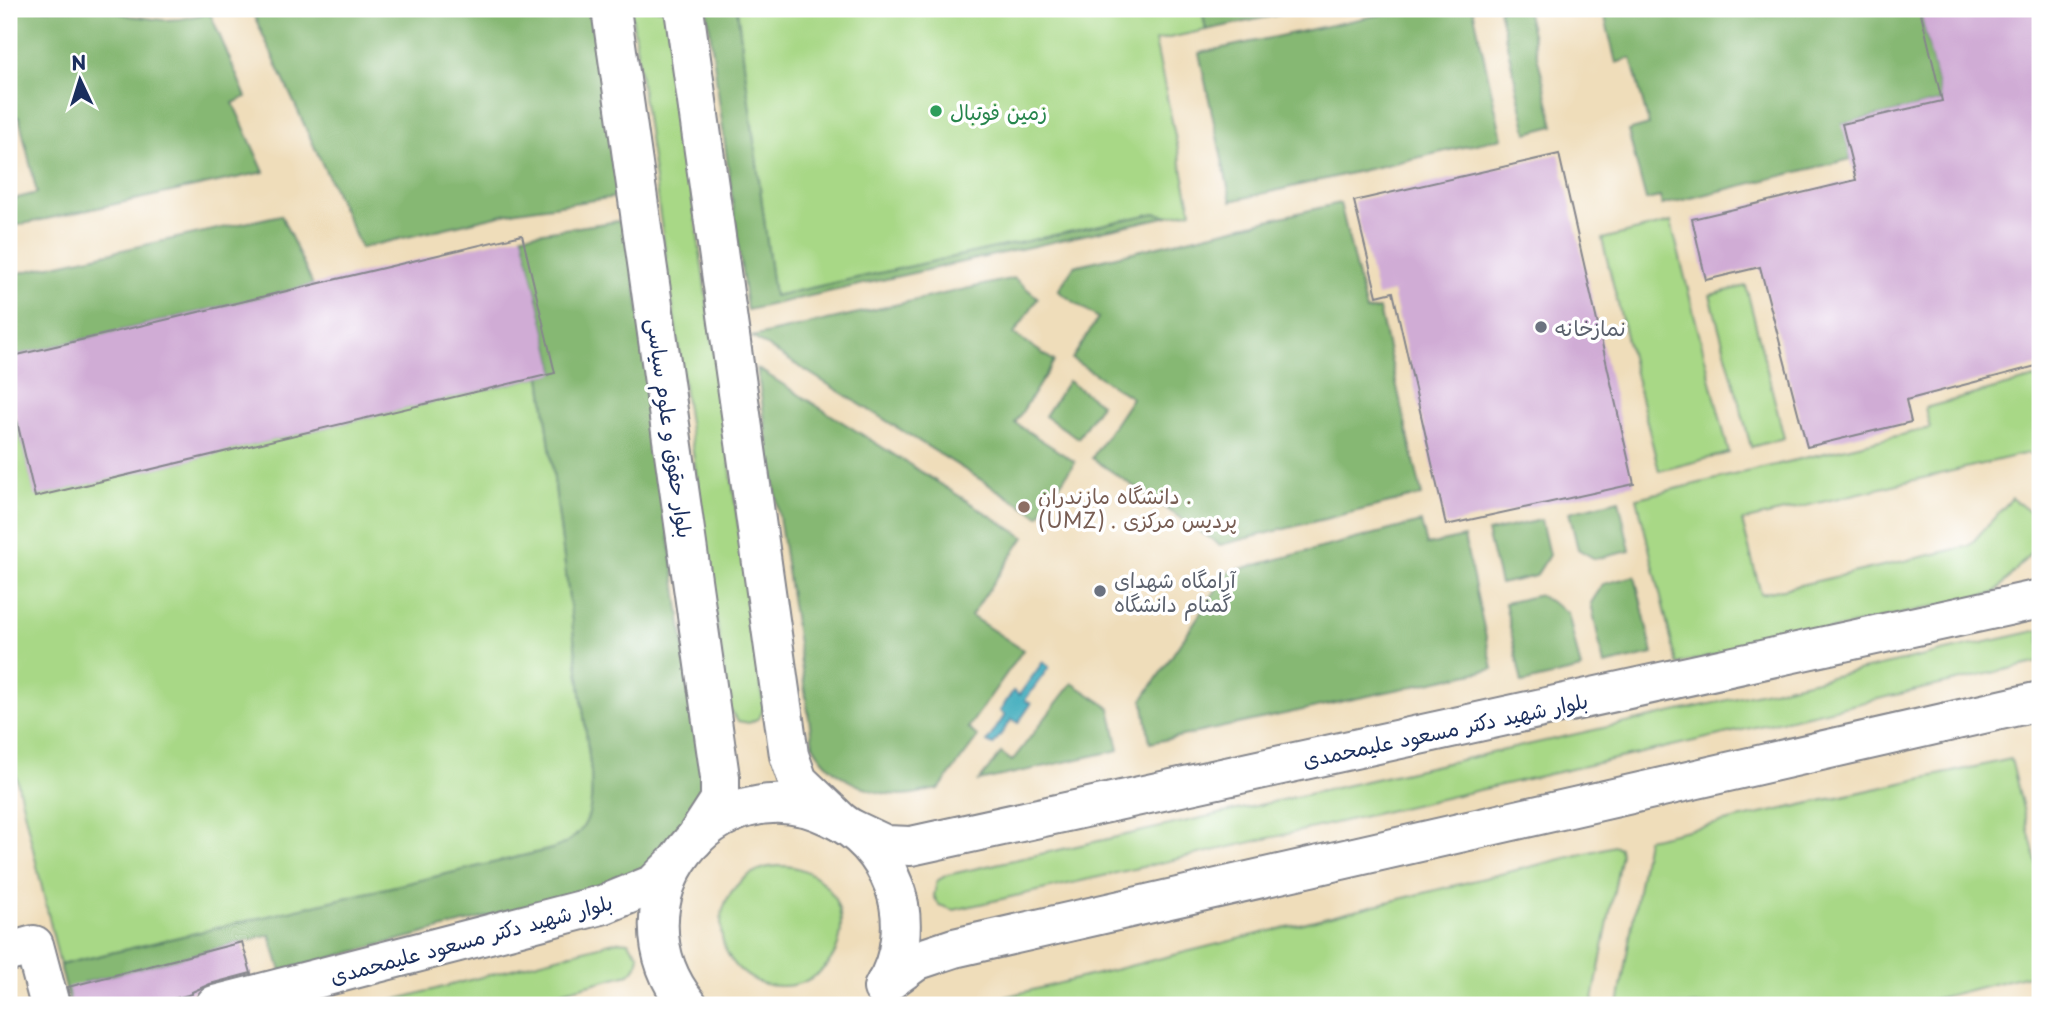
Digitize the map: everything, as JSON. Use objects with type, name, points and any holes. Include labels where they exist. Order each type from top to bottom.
[{"type":"main road","name":"بلوار حقوق و علوم سیاسی","points":[[611,9],[720,776],[720,800],[685,851]]},
{"type":"main road","points":[[684,9],[789,755],[798,781],[880,858],[897,894],[901,920],[899,946],[896,960],[878,995]]},
{"type":"main road","name":"بلوار شهید دکتر مسعود علیمحمدی","points":[[215,1005],[605,904],[654,884],[685,851],[726,817],[765,806],[817,811],[886,845],[911,846],[2040,598]]},
{"type":"main road","points":[[878,995],[918,960],[954,948],[2040,701]]},
{"type":"main road","points":[[685,851],[670,872],[661,898],[657,924],[668,976],[688,1005]]},
{"type":"main road","points":[[22,949],[50,1005]]},
{"type":"green space","points":[[9,9],[106,9],[131,16],[164,20],[210,13],[246,97],[233,103],[264,172],[9,227],[9,200],[37,193],[19,117],[9,119]]},
{"type":"green space","points":[[251,9],[597,9],[624,196],[517,211],[361,248]]},
{"type":"green space","points":[[631,9],[666,9],[764,708],[759,718],[749,723],[738,721],[729,709]]},
{"type":"green space","points":[[707,9],[737,9],[774,296],[1155,213],[1169,216],[747,310]]},
{"type":"green space","name":"زمین فوتبال","points":[[737,9],[1202,9],[1206,30],[1155,41],[1191,211],[1169,216],[1155,214],[774,296]]},
{"type":"green space","points":[[1202,9],[1306,9],[1206,30]]},
{"type":"green space","points":[[1407,9],[1473,9],[1502,138],[1231,201],[1199,53]]},
{"type":"green space","points":[[1499,9],[1526,9],[1554,126],[1527,133]]},
{"type":"green space","points":[[1603,9],[1920,9],[1942,101],[1843,124],[1851,159],[1662,205],[1660,197],[1646,200],[1628,131],[1649,125],[1631,58],[1616,63]]},
{"type":"green space","points":[[1340,203],[1366,311],[1379,309],[1422,495],[1220,545],[1092,458],[1132,398],[1072,359],[1098,318],[1058,291],[1074,266]]},
{"type":"green space","points":[[281,215],[313,285],[9,357],[9,275]]},
{"type":"green space","points":[[627,220],[703,789],[685,827],[634,878],[281,971],[270,935],[83,983],[88,1005],[70,1005],[60,965],[552,849],[575,836],[582,828],[590,808],[591,772],[541,376],[555,372],[522,235]]},
{"type":"green space","points":[[1671,222],[1729,453],[1659,471],[1602,239]]},
{"type":"green space","points":[[1014,278],[1038,298],[1014,334],[1054,361],[1015,423],[1075,462],[1039,516],[752,337]]},
{"type":"green space","points":[[1746,286],[1784,438],[1751,447],[1710,295]]},
{"type":"green space","points":[[757,368],[1024,537],[971,616],[1023,650],[968,728],[978,737],[939,789],[900,795],[862,787],[839,774],[820,756],[813,745]]},
{"type":"green space","points":[[541,376],[591,772],[590,808],[582,828],[565,843],[552,849],[60,965],[9,746],[9,423],[17,421],[36,496]]},
{"type":"green space","points":[[2035,378],[2040,386],[2040,461],[2028,453],[1742,521],[1761,594],[1969,546],[2012,498],[2040,520],[2040,543],[1995,593],[1677,664],[1637,498],[1930,428],[1925,408]]},
{"type":"green space","points":[[1068,381],[1101,404],[1078,438],[1045,416]]},
{"type":"green space","points":[[1619,500],[1630,551],[1595,559],[1578,549],[1569,512]]},
{"type":"green space","points":[[1541,520],[1549,555],[1536,576],[1500,584],[1487,532]]},
{"type":"green space","points":[[1421,522],[1427,545],[1464,537],[1493,669],[1150,743],[1143,699],[1228,572]]},
{"type":"green space","points":[[1635,576],[1653,654],[1604,665],[1591,603],[1603,584]]},
{"type":"green space","points":[[1540,595],[1568,613],[1581,669],[1522,683],[1505,603]]},
{"type":"green space","points":[[2040,630],[2040,662],[954,910],[939,905],[934,896],[937,881],[947,875]]},
{"type":"green space","points":[[1072,683],[1110,708],[1119,750],[979,781],[1001,753],[1012,761]]},
{"type":"green space","points":[[2011,759],[2040,878],[2040,972],[1911,1005],[1618,1005],[1647,839]]},
{"type":"green space","points":[[1614,846],[1620,848],[1621,854],[1592,1005],[972,1005]]},
{"type":"green space","points":[[781,866],[804,871],[823,884],[836,903],[841,926],[836,949],[823,968],[804,981],[781,986],[758,981],[739,968],[726,949],[721,926],[726,903],[739,884],[758,871]]},
{"type":"green space","points":[[618,941],[628,942],[639,955],[637,966],[629,974],[512,1005],[375,1005]]},
{"type":"water","points":[[1043,662],[1049,667],[1025,700],[1031,704],[1018,723],[1012,719],[993,745],[987,742],[1005,715],[1000,711],[1013,691],[1019,695]]},
{"type":"building","points":[[1920,9],[2040,9],[2040,365],[1906,400],[1911,422],[1807,447],[1760,267],[1706,280],[1692,219],[1856,180],[1842,124],[1942,101]]},
{"type":"building","points":[[1559,154],[1634,484],[1446,525],[1393,292],[1377,296],[1354,201]]},
{"type":"building","points":[[522,235],[555,373],[35,497],[9,388],[9,357]]},
{"type":"building","points":[[242,942],[251,973],[210,984],[192,994],[149,1005],[71,1005],[68,987]]},
{"type":"place","name":"زمین فوتبال","points":[[936,111]]},
{"type":"place","name":"نمازخانه","points":[[1541,327]]},
{"type":"place","name":"دانشگاه مازندران . (UMZ) . پردیس مرکزی","points":[[1024,507]]},
{"type":"place","name":"آرامگاه شهدای گمنام دانشگاه","points":[[1100,591]]}]
